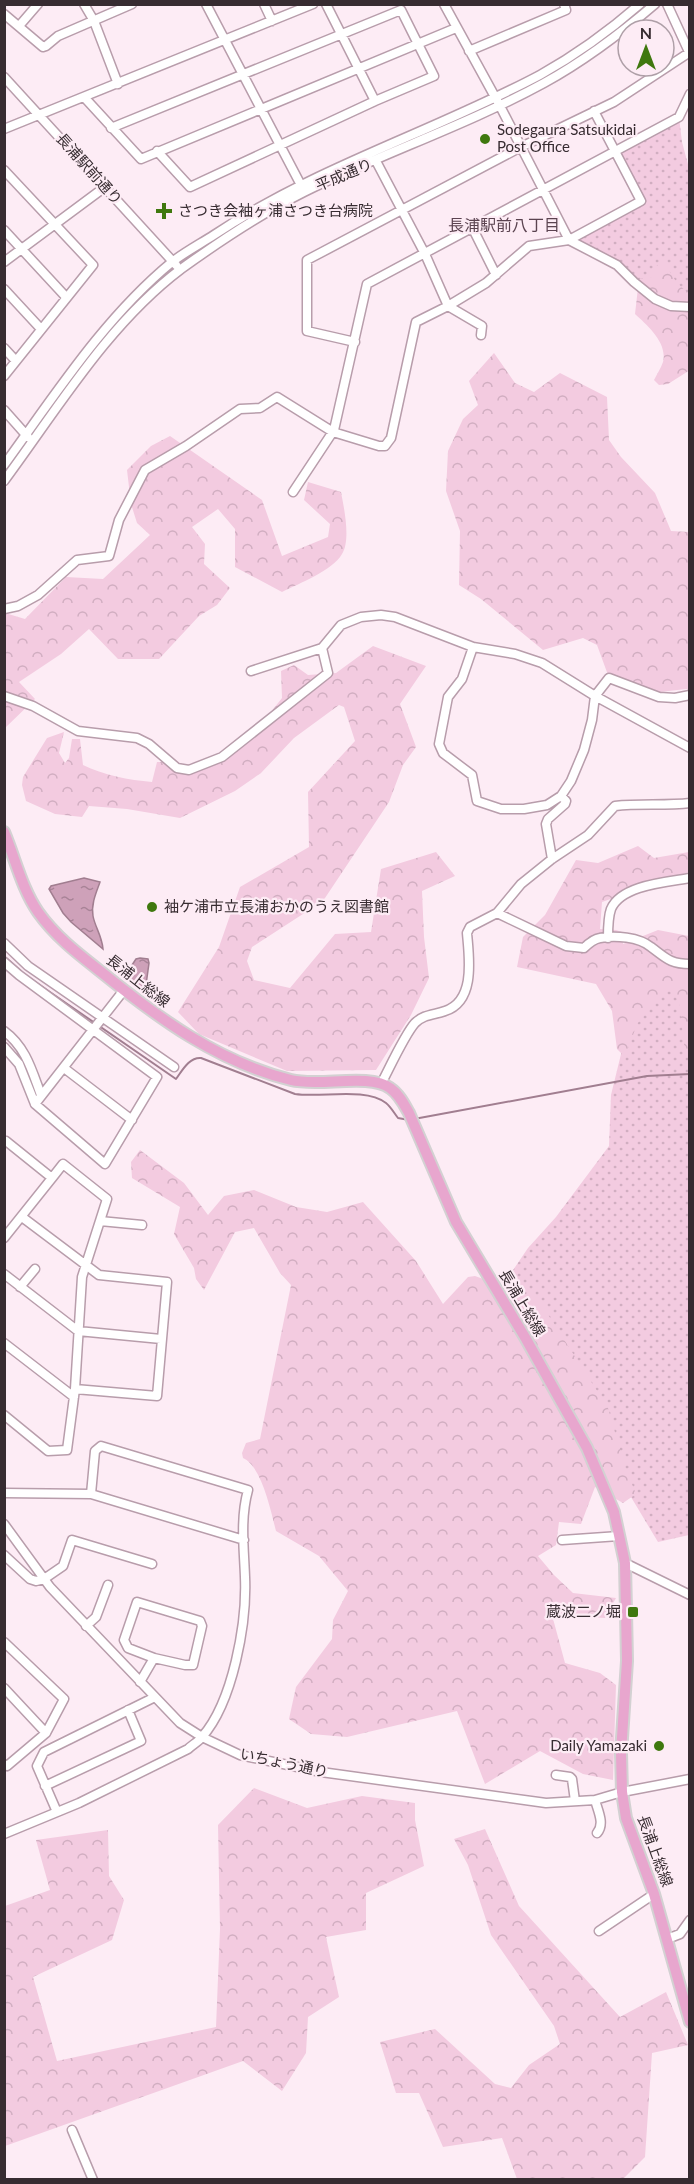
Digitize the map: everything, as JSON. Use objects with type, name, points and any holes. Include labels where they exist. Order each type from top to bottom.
[{"type":"main road","name":"長浦上総線","points":[[4,832],[30,897],[52,932],[124,990],[192,1040],[245,1065],[293,1081],[381,1084],[399,1096],[409,1113],[456,1222],[526,1339],[587,1448],[614,1512],[625,1563],[627,1661],[621,1753],[622,1792],[632,1839],[654,1893],[690,2022]]},
{"type":"street","points":[[19,26],[38,4]]},
{"type":"street","points":[[84,4],[94,21],[118,84]]},
{"type":"street","points":[[4,14],[43,47],[58,36],[132,4]]},
{"type":"street","points":[[206,4],[303,188]]},
{"type":"street","points":[[264,4],[272,21]]},
{"type":"street","points":[[4,129],[313,4]]},
{"type":"street","points":[[326,4],[375,101]]},
{"type":"street","points":[[444,4],[569,240],[617,265],[655,299],[671,306],[690,307]]},
{"type":"street","points":[[469,51],[566,10],[564,4]]},
{"type":"street","name":"平成通り","points":[[4,481],[30,438],[102,333],[124,308],[173,261],[225,227],[541,74],[584,49],[640,4]]},
{"type":"street","name":"平成通り","points":[[4,465],[30,438],[135,311],[180,270],[303,188],[376,161],[500,106],[545,82],[624,31],[655,4]]},
{"type":"street","points":[[355,342],[307,331],[307,260],[520,147],[614,102],[689,53],[667,4]]},
{"type":"street","points":[[111,128],[401,10],[434,76],[375,101],[190,188],[157,151]]},
{"type":"street","points":[[84,97],[141,159],[456,28]]},
{"type":"street","name":"長浦駅前通り","points":[[4,77],[180,270]]},
{"type":"street","points":[[293,492],[333,432],[367,284],[679,117],[690,94]]},
{"type":"street","points":[[4,609],[18,606],[38,595],[77,560],[109,556],[119,520],[145,470],[186,446],[240,409],[260,408],[277,398],[333,432],[384,446],[391,438],[416,322],[486,283],[529,246],[569,240],[641,201],[594,111]]},
{"type":"street","points":[[376,161],[425,254],[448,306],[482,326],[482,335]]},
{"type":"street","points":[[4,170],[93,265],[4,376]]},
{"type":"street","points":[[4,262],[105,186]]},
{"type":"street","points":[[473,229],[496,275]]},
{"type":"street","points":[[4,230],[66,297]]},
{"type":"street","points":[[4,289],[41,329]]},
{"type":"street","points":[[4,348],[16,361]]},
{"type":"street","points":[[4,410],[30,438]]},
{"type":"street","points":[[251,671],[322,648],[341,626],[361,617],[395,616],[473,647],[515,654],[543,663],[595,696],[690,748]]},
{"type":"street","points":[[473,647],[462,679],[448,697],[439,744],[443,753],[472,775],[477,801],[501,809],[547,806],[561,796],[571,781],[584,750],[592,720],[595,696],[609,678],[659,697],[675,698],[690,694]]},
{"type":"street","points":[[4,696],[33,706],[78,731],[137,738],[149,744],[177,768],[189,770],[222,757],[328,673],[322,648]]},
{"type":"street","points":[[552,859],[546,824],[548,819],[565,804],[566,801],[561,796]]},
{"type":"street","points":[[381,1084],[415,1024],[426,1016],[447,1011],[465,992],[469,970],[467,933],[470,927],[497,913],[521,884],[552,859],[588,835],[615,806],[647,804],[672,806],[690,803]]},
{"type":"street","points":[[608,938],[610,911],[615,902],[628,891],[690,878]]},
{"type":"street","points":[[497,913],[576,949],[584,948],[599,938],[623,937],[651,946],[659,955],[676,964],[690,963]]},
{"type":"street","points":[[4,943],[158,1077],[105,1164],[35,1104],[19,1064],[4,1047]]},
{"type":"street","points":[[4,962],[97,1024],[174,1067]]},
{"type":"street","points":[[35,1104],[124,990]]},
{"type":"street","points":[[4,1031],[18,1044],[29,1061],[41,1095]]},
{"type":"street","points":[[64,1068],[132,1120]]},
{"type":"street","points":[[5,1141],[51,1178]]},
{"type":"street","points":[[4,1238],[63,1164],[107,1199],[82,1277],[75,1393],[67,1450],[48,1451],[4,1415]]},
{"type":"street","points":[[4,1343],[75,1393],[157,1396],[167,1282],[99,1275],[22,1217]]},
{"type":"street","points":[[4,1220],[13,1227]]},
{"type":"street","points":[[100,1221],[142,1225]]},
{"type":"street","points":[[20,1287],[34,1269]]},
{"type":"street","points":[[4,1274],[78,1331],[162,1339]]},
{"type":"street","points":[[4,1834],[131,1779],[188,1749],[202,1737],[217,1715],[228,1685],[245,1621],[244,1505],[248,1491],[101,1446],[95,1450],[91,1494]]},
{"type":"street","points":[[4,1492],[91,1494],[244,1540]]},
{"type":"street","name":"いちょう通り","points":[[4,1524],[44,1579],[180,1723],[202,1737],[240,1755],[321,1772],[546,1803],[595,1800],[622,1792],[690,1779]]},
{"type":"street","points":[[562,1540],[619,1536]]},
{"type":"street","points":[[5,1557],[30,1580],[36,1581],[44,1579],[63,1566],[72,1540],[152,1564]]},
{"type":"street","points":[[625,1563],[690,1595]]},
{"type":"street","points":[[86,1626],[96,1617],[108,1585]]},
{"type":"street","points":[[137,1602],[200,1621],[202,1626],[193,1665],[154,1658],[128,1648],[124,1640],[137,1602]]},
{"type":"street","points":[[4,1642],[64,1699],[46,1733],[6,1766],[4,1764]]},
{"type":"street","points":[[140,1682],[154,1658]]},
{"type":"street","points":[[7,1695],[46,1733]]},
{"type":"street","points":[[57,1812],[37,1766],[44,1752],[155,1697]]},
{"type":"street","points":[[45,1786],[141,1741],[128,1710]]},
{"type":"street","points":[[556,1775],[572,1779],[575,1801]]},
{"type":"street","points":[[595,1800],[601,1824],[597,1833]]},
{"type":"street","points":[[599,1931],[654,1893]]},
{"type":"street","points":[[667,1939],[680,1934],[690,1920]]},
{"type":"street","points":[[72,2130],[93,2180]]},
{"type":"green space","points":[[679,117],[682,142],[690,172],[689,308],[671,306],[617,265],[569,240],[641,202],[615,152]]},
{"type":"green space","points":[[663,261],[677,283],[689,294],[690,370],[668,384],[659,385],[654,380],[663,362],[664,355],[660,341],[635,314],[639,279],[653,277],[655,267]]},
{"type":"green space","points":[[494,353],[515,383],[534,392],[560,373],[607,397],[609,440],[621,457],[655,493],[671,531],[689,532],[689,690],[660,692],[608,675],[597,645],[583,638],[543,650],[481,599],[459,585],[460,531],[446,491],[448,451],[463,419],[478,405],[469,381]]},
{"type":"green space","points":[[170,436],[262,500],[282,556],[328,537],[330,524],[304,500],[308,482],[341,492],[346,532],[345,548],[342,554],[331,566],[282,592],[235,567],[235,529],[218,509],[192,527],[205,544],[204,564],[230,588],[217,605],[199,616],[159,659],[118,659],[89,629],[61,654],[19,682],[35,699],[5,728],[5,613],[25,619],[66,577],[103,579],[150,535],[137,523],[131,504],[127,470],[151,446]]},
{"type":"green space","points":[[373,646],[426,666],[400,704],[416,747],[403,765],[389,802],[323,901],[252,947],[247,961],[254,980],[290,988],[335,934],[371,932],[381,869],[436,852],[455,876],[422,891],[429,978],[411,1015],[376,1070],[287,1071],[199,1034],[178,1012],[219,947],[240,887],[309,847],[308,792],[355,741],[344,707],[339,705],[294,738],[261,773],[235,791],[180,818],[127,809],[89,806],[82,817],[55,814],[26,801],[22,785],[23,777],[47,738],[64,732],[59,753],[65,763],[69,758],[72,739],[80,739],[83,765],[108,774],[152,782],[157,762],[165,762],[171,770],[196,771],[252,736],[282,698],[281,671],[294,665],[308,675],[336,673]]},
{"type":"green space","points":[[638,846],[654,858],[689,852],[689,872],[602,902],[600,929],[622,932],[623,944],[658,930],[689,936],[689,1057],[685,1052],[679,1001],[667,988],[637,1024],[625,1057],[617,1049],[612,1011],[596,984],[517,967],[523,937],[545,915],[576,860],[598,863]]},
{"type":"green space","points":[[689,972],[689,1535],[658,1542],[610,1462],[575,1387],[505,1282],[528,1248],[556,1217],[609,1146],[611,1095],[633,1005]]},
{"type":"green space","points":[[140,1150],[184,1183],[208,1215],[224,1196],[254,1190],[296,1207],[327,1212],[363,1202],[416,1261],[443,1304],[468,1277],[475,1276],[538,1299],[608,1408],[625,1467],[636,1494],[623,1503],[595,1487],[581,1524],[559,1522],[556,1545],[538,1556],[573,1593],[616,1598],[605,1618],[552,1615],[565,1663],[600,1673],[616,1685],[613,1780],[583,1774],[540,1751],[485,1784],[457,1711],[347,1737],[311,1734],[289,1719],[296,1687],[332,1639],[333,1620],[348,1591],[319,1556],[276,1531],[260,1480],[250,1463],[243,1458],[242,1453],[246,1443],[260,1439],[291,1285],[280,1273],[254,1228],[235,1232],[204,1290],[196,1279],[194,1268],[174,1234],[180,1207],[132,1178],[131,1162]]},
{"type":"green space","points":[[254,1788],[307,1808],[362,1796],[415,1803],[415,1820],[424,1866],[366,1893],[366,1930],[326,1937],[339,1997],[308,2017],[306,2053],[282,2091],[243,2061],[5,2146],[5,1906],[50,1890],[36,1840],[108,1830],[109,1876],[124,1900],[112,1940],[33,1977],[57,2061],[216,2027],[220,1929],[218,1825]]},
{"type":"green space","points":[[485,1829],[519,1906],[620,2017],[666,1992],[688,2045],[652,2053],[645,2157],[623,2179],[517,2179],[502,2138],[443,2147],[419,2093],[396,2093],[380,2042],[435,2029],[495,2084],[511,2088],[529,2065],[560,2044],[554,2026],[491,1935],[468,1865],[454,1839]]},
{"type":"water","points":[[84,878],[100,882],[94,899],[93,912],[103,949],[71,922],[49,889],[51,886]]},
{"type":"water","points":[[136,959],[148,959],[149,963],[145,992],[126,977]]},
{"type":"waterway","points":[[4,956],[24,974]]},
{"type":"waterway","points":[[31,979],[176,1079],[189,1062],[201,1058],[295,1094],[367,1095],[388,1105],[398,1118],[409,1120]]},
{"type":"waterway","points":[[414,1119],[647,1076],[690,1074]]},
{"type":"place","name":"Sodegaura Satsukidai Post Office","points":[[485,139]]},
{"type":"place","name":"さつき会袖ヶ浦さつき台病院","points":[[164,211]]},
{"type":"place","name":"袖ケ浦市立長浦おかのうえ図書館","points":[[152,907]]},
{"type":"place","name":"蔵波二ノ堀","points":[[633,1612]]},
{"type":"place","name":"Daily Yamazaki","points":[[659,1746]]},
{"type":"district","name":"長浦駅前八丁目","points":[[504,225]]}]
